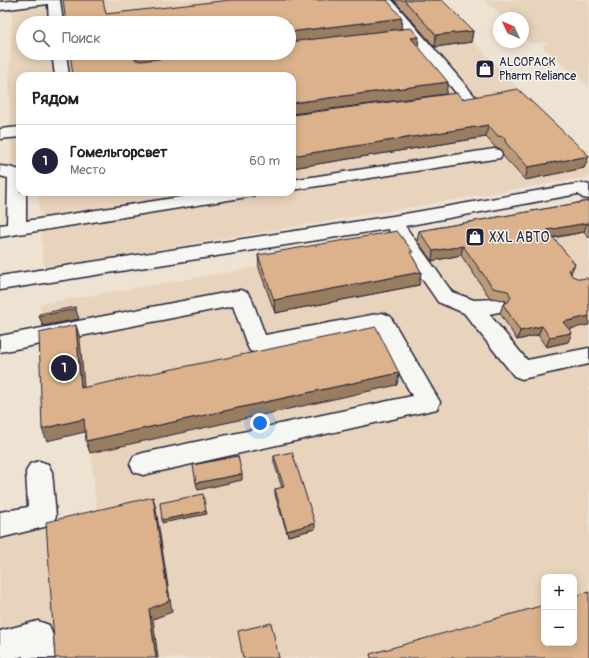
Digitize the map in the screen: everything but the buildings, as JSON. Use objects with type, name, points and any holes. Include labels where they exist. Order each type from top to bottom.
[{"type":"lane","points":[[0,6],[53,0],[55,16]]},
{"type":"lane","points":[[385,0],[413,33],[475,96],[414,104]]},
{"type":"lane","points":[[398,35],[413,33]]},
{"type":"lane","points":[[60,60],[61,72]]},
{"type":"lane","points":[[0,134],[16,132]]},
{"type":"lane","points":[[296,184],[494,154]]},
{"type":"lane","points":[[0,171],[8,171],[14,173],[16,176]]},
{"type":"lane","points":[[16,183],[8,230],[222,196]]},
{"type":"lane","points":[[0,283],[393,222],[582,188],[589,194]]},
{"type":"lane","points":[[393,222],[445,297],[472,308],[496,306]]},
{"type":"lane","points":[[0,344],[240,297],[258,346],[382,321],[428,402],[143,464]]},
{"type":"lane","points":[[472,308],[522,370],[589,356]]},
{"type":"lane","points":[[0,525],[42,516],[39,472]]},
{"type":"lane","points":[[0,647],[38,636],[38,658]]},
{"type":"shaded area","points":[[13,0],[434,0],[578,151],[589,150],[589,177],[44,269],[38,196],[296,196],[296,72],[16,72],[16,164],[12,165],[9,84]]},
{"type":"shaded area","points":[[484,0],[589,0],[589,87],[542,46],[548,42],[531,44],[529,42],[529,12],[497,12]]},
{"type":"shaded area","points":[[589,209],[589,658],[0,658],[0,536],[97,514],[89,431],[47,441],[43,324],[40,304],[420,240]]},
{"type":"place","name":"ALCOPACK Pharm Reliance","points":[[485,69]]},
{"type":"place","name":"XXL АВТО","points":[[475,237]]},
{"type":"place","name":"Гомельгорсвет","points":[[64,368]]}]
